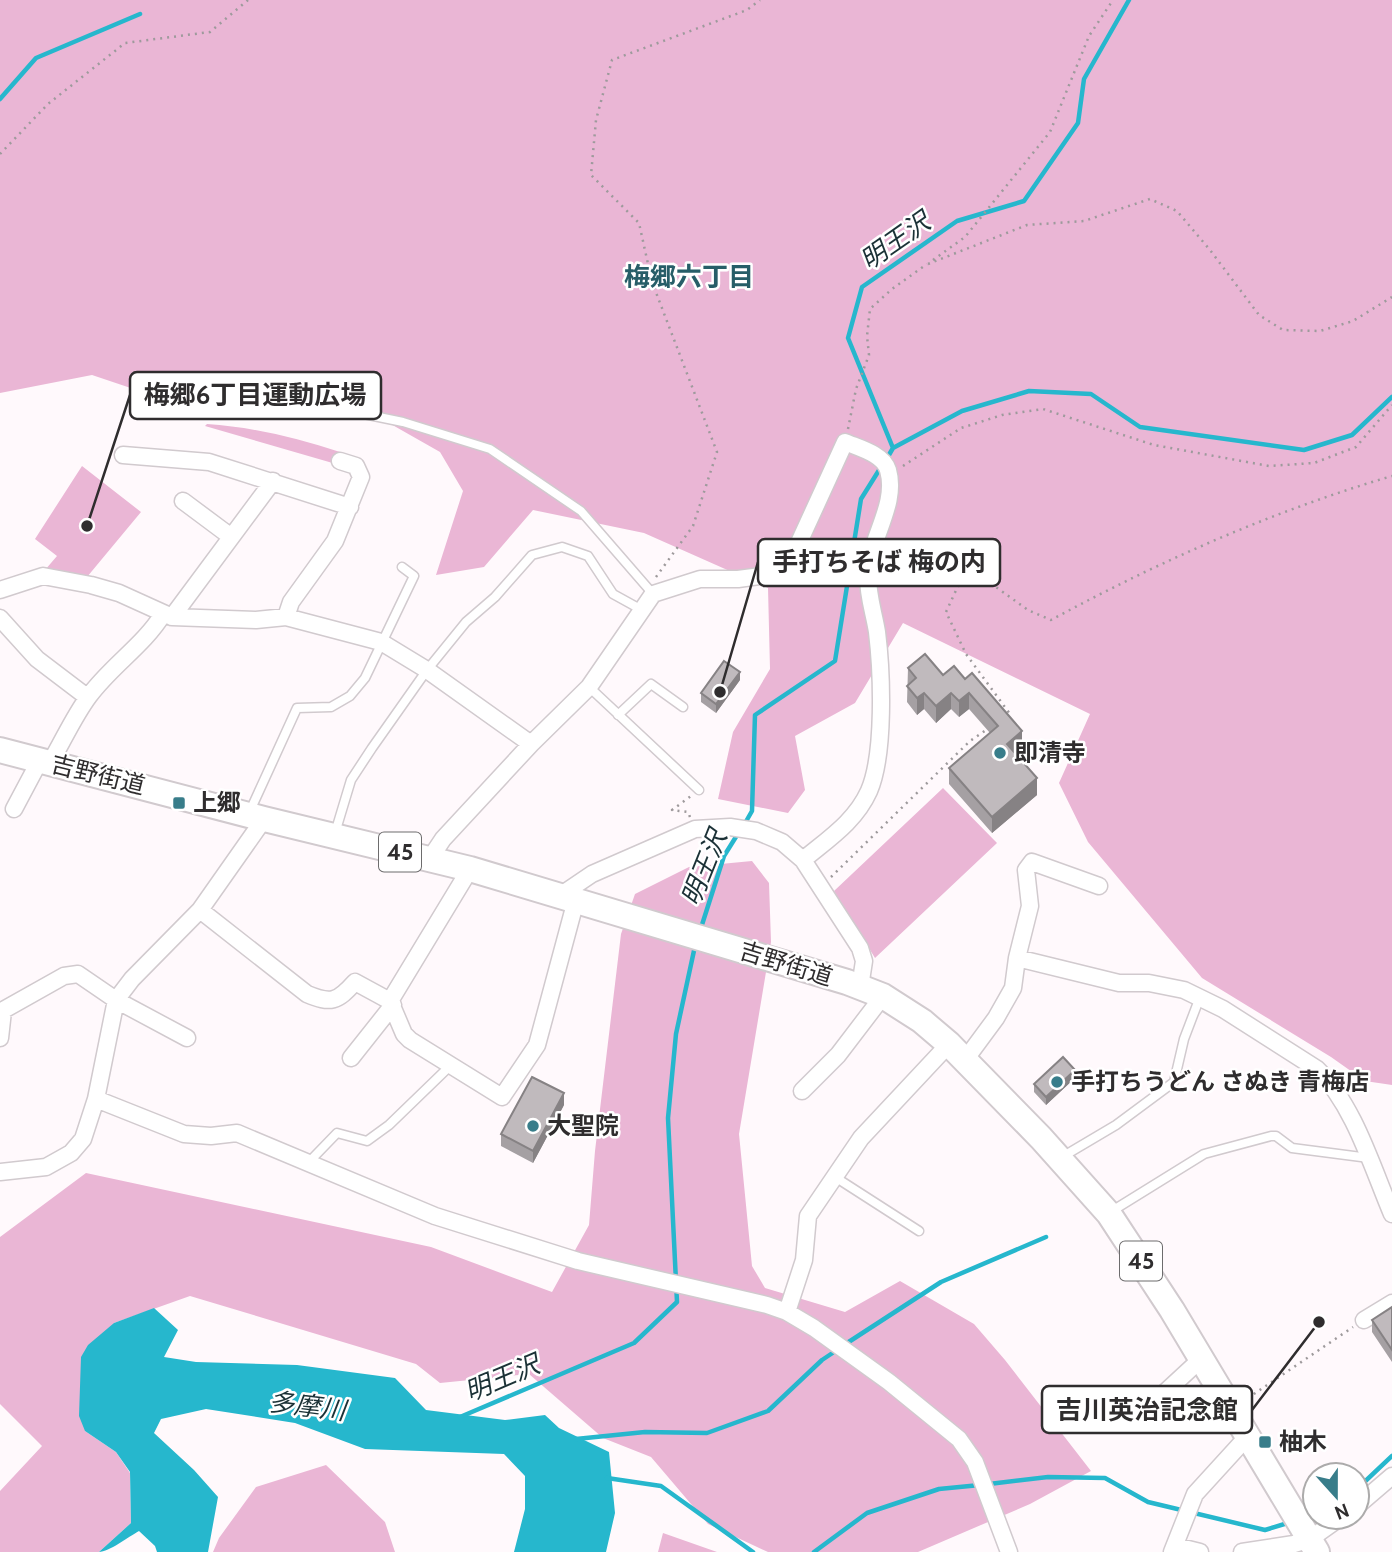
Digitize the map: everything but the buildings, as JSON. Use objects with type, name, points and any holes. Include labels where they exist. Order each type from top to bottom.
[{"type":"main road","name":"吉野街道","points":[[0,750],[470,869],[568,897],[871,992],[922,1021],[957,1052],[1109,1214],[1134,1250],[1313,1545]]},
{"type":"street","points":[[429,860],[443,839],[531,744],[589,687],[653,594],[700,579],[768,575],[782,569],[796,549],[845,442],[878,458],[886,465],[889,474],[891,490],[870,556],[867,576],[877,633],[881,720],[869,791],[851,822],[803,860]]},
{"type":"street","points":[[123,455],[209,462],[350,506]]},
{"type":"street","points":[[286,617],[291,602],[335,541],[361,477],[356,467],[340,461]]},
{"type":"street","points":[[14,810],[88,697],[110,671],[168,616],[273,481]]},
{"type":"street","points":[[183,501],[230,536]]},
{"type":"street","points":[[0,590],[43,576],[120,593],[168,616],[256,620],[286,617],[381,642],[427,670],[531,744]]},
{"type":"street","points":[[0,618],[37,659],[88,697]]},
{"type":"street","points":[[0,1172],[46,1167],[71,1153],[83,1139],[96,1099],[116,1000],[132,979],[200,910],[256,816]]},
{"type":"street","points":[[200,910],[307,994],[324,1001],[341,998],[355,982],[391,1003],[404,1034],[410,1040],[502,1097],[537,1045],[568,897],[592,874],[695,830],[730,827],[756,831],[782,842],[803,860],[860,948],[871,992],[838,1055],[802,1091]]},
{"type":"street","points":[[787,1312],[804,1260],[808,1216],[861,1138],[996,1018],[1013,988],[1017,958],[1030,906],[1027,870],[1032,862],[1099,886]]},
{"type":"street","points":[[351,1058],[391,1003],[470,869]]},
{"type":"street","points":[[1017,958],[1119,983],[1149,983],[1184,990],[1265,1035],[1317,1069],[1327,1078],[1346,1107],[1392,1214]]},
{"type":"street","points":[[0,1038],[1,1012],[64,976],[78,974],[116,1000],[187,1038]]},
{"type":"street","points":[[96,1099],[184,1134],[211,1136],[237,1133],[435,1216],[578,1261],[768,1305],[787,1312],[889,1382],[959,1439],[975,1462],[1009,1552]]},
{"type":"street","points":[[1364,1320],[1392,1303]]},
{"type":"street","points":[[1134,1421],[1201,1360]]},
{"type":"street","points":[[1200,1552],[1174,1549],[1182,1523],[1195,1494],[1247,1437]]},
{"type":"street","points":[[1371,1494],[1392,1476]]},
{"type":"street","points":[[1242,1552],[1294,1544],[1313,1545],[1327,1531]]},
{"type":"lane","points":[[330,407],[403,422],[490,449],[581,511],[653,594]]},
{"type":"lane","points":[[334,835],[351,780],[427,670],[466,622],[495,597],[532,555],[562,547],[588,556],[613,594],[642,610]]},
{"type":"lane","points":[[256,816],[298,708],[331,707],[350,696],[365,678],[414,576],[402,567]]},
{"type":"lane","points":[[618,715],[651,684],[682,707]]},
{"type":"lane","points":[[589,687],[699,790]]},
{"type":"lane","points":[[1059,1158],[1116,1125],[1174,1082],[1184,1039],[1200,997]]},
{"type":"lane","points":[[307,1164],[337,1133],[367,1141],[389,1125],[450,1066]]},
{"type":"lane","points":[[1109,1214],[1205,1154],[1250,1140],[1276,1136],[1292,1148],[1369,1158]]},
{"type":"lane","points":[[835,1177],[919,1231]]},
{"type":"path","points":[[0,154],[48,104],[125,43],[210,32],[248,0]]},
{"type":"path","points":[[653,594],[651,584],[693,526],[717,452],[652,282],[639,223],[591,175],[596,120],[612,60],[747,10],[760,0]]},
{"type":"path","points":[[845,442],[856,389],[869,355],[867,337],[870,309],[892,289],[965,237],[1050,132],[1089,36],[1113,0]]},
{"type":"path","points":[[928,264],[1027,225],[1084,221],[1150,199],[1177,211],[1259,315],[1283,330],[1320,331],[1353,321],[1392,297]]},
{"type":"path","points":[[889,474],[961,428],[1002,415],[1043,409],[1154,444],[1269,466],[1314,463],[1356,447],[1392,405]]},
{"type":"path","points":[[1000,721],[1010,714],[966,654],[946,612],[958,586],[986,580],[1028,610],[1051,620],[1194,548],[1342,491],[1392,476]]},
{"type":"path","points":[[821,887],[970,741],[990,728]]},
{"type":"path","points":[[695,830],[688,812],[672,810],[699,790]]},
{"type":"path","points":[[1231,1409],[1364,1320]]},
{"type":"shaded area","points":[[0,0],[1392,0],[1392,1085],[1365,1081],[1331,1057],[1202,978],[1088,842],[1059,783],[1090,714],[903,623],[855,703],[795,736],[805,790],[788,813],[718,799],[733,732],[770,669],[768,588],[644,533],[533,510],[484,567],[436,575],[463,491],[440,452],[359,406],[205,413],[92,375],[0,393]]},
{"type":"shaded area","points":[[207,424],[274,434],[340,452],[336,464],[205,426]]},
{"type":"shaded area","points":[[82,466],[141,512],[87,577],[45,570],[57,556],[35,539]]},
{"type":"shaded area","points":[[943,788],[997,843],[875,958],[834,891]]},
{"type":"shaded area","points":[[752,861],[769,883],[771,942],[739,1134],[752,1266],[765,1288],[845,1312],[900,1281],[974,1324],[1091,1471],[1030,1504],[918,1552],[768,1552],[708,1524],[651,1457],[603,1438],[529,1374],[440,1383],[416,1364],[190,1296],[114,1323],[85,1431],[116,1452],[130,1473],[131,1523],[99,1552],[0,1552],[0,1491],[42,1446],[0,1404],[0,1237],[86,1173],[431,1247],[552,1292],[589,1225],[595,1151],[621,934],[635,894],[689,867]]},
{"type":"shaded area","points":[[326,1465],[385,1522],[395,1552],[213,1552],[219,1538],[256,1487]]},
{"type":"shaded area","points":[[663,1533],[717,1552],[658,1552]]},
{"type":"water","name":"多摩川","points":[[154,1308],[178,1330],[164,1357],[196,1362],[297,1365],[395,1378],[426,1410],[505,1420],[545,1415],[559,1428],[609,1452],[615,1513],[606,1552],[514,1552],[525,1509],[525,1476],[504,1454],[365,1449],[295,1423],[206,1409],[161,1419],[154,1433],[194,1470],[218,1497],[208,1552],[157,1552],[155,1546],[139,1531],[99,1552],[131,1523],[130,1472],[116,1452],[85,1431],[79,1416],[81,1357],[88,1345],[114,1323]]},
{"type":"waterway","name":"明王沢","points":[[886,460],[893,448],[848,338],[862,287],[957,221],[1024,201],[1078,123],[1084,79],[1129,0]]},
{"type":"waterway","points":[[0,99],[36,58],[140,14]]},
{"type":"waterway","points":[[893,448],[962,411],[1029,391],[1091,394],[1140,427],[1304,450],[1352,435],[1392,397]]},
{"type":"waterway","name":"明王沢","points":[[744,825],[752,811],[755,715],[835,661],[861,499],[881,467]]},
{"type":"waterway","name":"明王沢","points":[[700,931],[724,856],[739,832]]},
{"type":"waterway","name":"明王沢","points":[[460,1417],[634,1343],[677,1302],[668,1118],[676,1034],[695,946]]},
{"type":"waterway","points":[[844,1345],[941,1282],[1046,1237]]},
{"type":"waterway","points":[[576,1439],[645,1432],[707,1433],[768,1411],[822,1360],[837,1350]]},
{"type":"waterway","points":[[1371,1476],[1392,1456]]},
{"type":"waterway","points":[[989,1484],[1048,1477],[1105,1478],[1148,1502],[1265,1530],[1291,1522]]},
{"type":"waterway","points":[[607,1478],[661,1486],[753,1552]]},
{"type":"waterway","points":[[814,1552],[867,1513],[939,1489],[980,1485]]},
{"type":"place","name":"梅郷6丁目運動広場","points":[[87,526]]},
{"type":"place","name":"手打ちそば 梅の内","points":[[720,692]]},
{"type":"place","name":"即清寺","points":[[1000,753]]},
{"type":"place","name":"上郷","points":[[179,803]]},
{"type":"place","name":"手打ちうどん さぬき 青梅店","points":[[1057,1082]]},
{"type":"place","name":"大聖院","points":[[533,1126]]},
{"type":"place","name":"吉川英治記念館","points":[[1319,1322]]},
{"type":"place","name":"柚木","points":[[1265,1442]]},
{"type":"district","name":"梅郷六丁目","points":[[689,277]]}]
